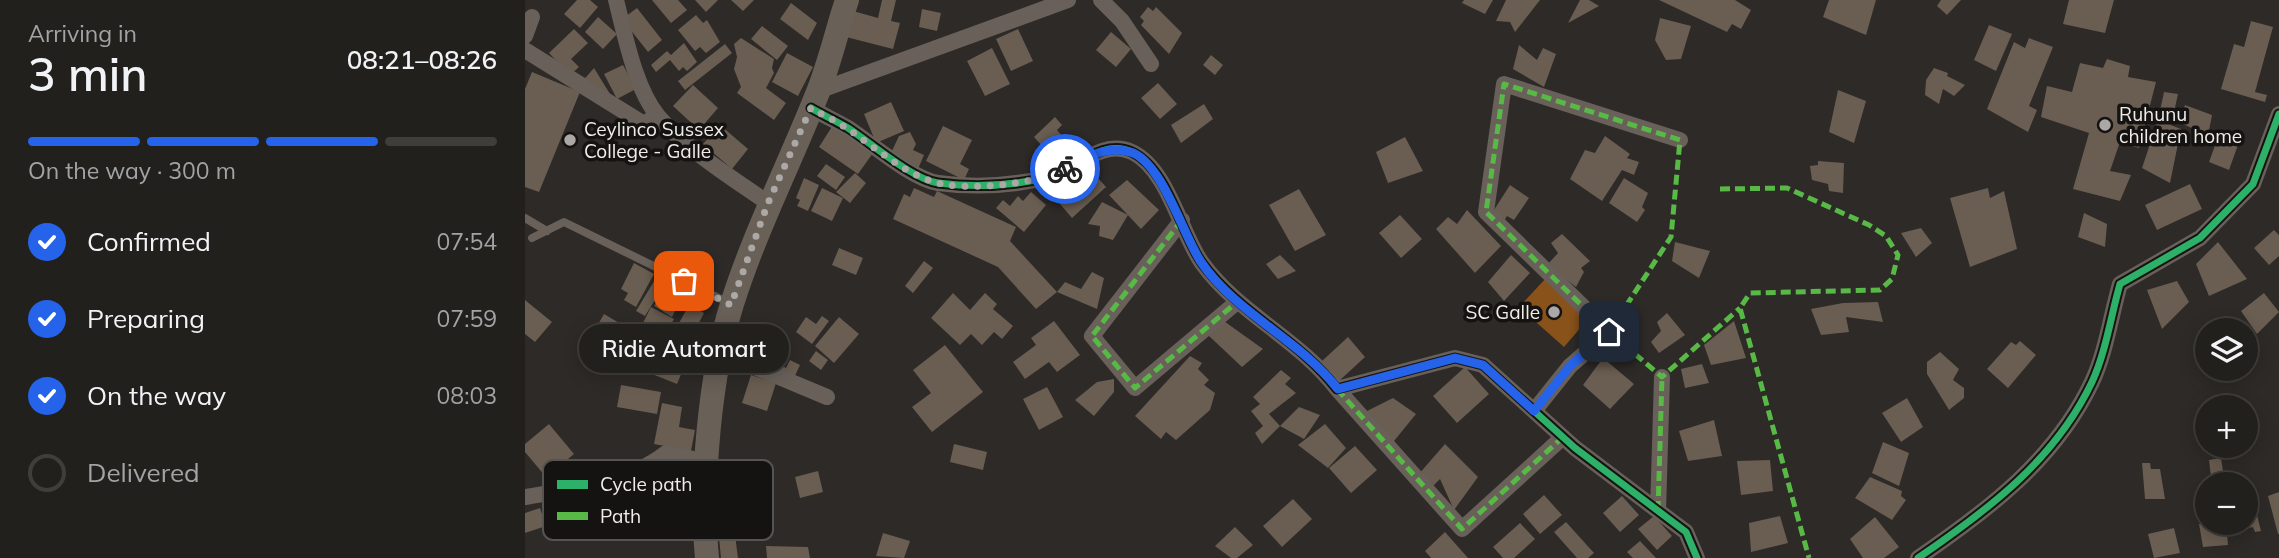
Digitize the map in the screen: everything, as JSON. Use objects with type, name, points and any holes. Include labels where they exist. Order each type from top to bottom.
[{"type":"main road","points":[[707,460],[719,352],[731,305],[768,203],[814,99],[847,0]]},
{"type":"main road","points":[[707,540],[707,558]]},
{"type":"street","points":[[616,0],[630,60],[657,115],[705,159],[768,203]]},
{"type":"street","points":[[1068,0],[814,99],[879,152],[935,183],[1000,187],[1052,176],[1101,150],[1132,152],[1151,168],[1182,220],[1199,260],[1226,293],[1285,338],[1338,389],[1462,529],[1563,437]]},
{"type":"street","points":[[1101,0],[1122,21],[1151,64]]},
{"type":"street","points":[[525,36],[532,17]]},
{"type":"street","points":[[525,50],[644,124],[657,115]]},
{"type":"street","points":[[1534,411],[1570,366],[1609,332],[1486,212],[1504,84],[1680,140]]},
{"type":"street","points":[[1918,558],[1981,515],[2049,451],[2092,381],[2120,284],[2200,238],[2253,184],[2279,114]]},
{"type":"street","points":[[1182,220],[1092,336],[1135,388],[1237,302]]},
{"type":"street","points":[[719,352],[827,397]]},
{"type":"street","points":[[1338,389],[1455,358],[1483,365],[1563,437],[1686,532],[1697,558]]},
{"type":"street","points":[[1658,511],[1662,377]]},
{"type":"street","points":[[657,460],[666,453],[698,460]]},
{"type":"street","points":[[525,497],[543,494]]},
{"type":"lane","points":[[525,218],[547,231]]},
{"type":"lane","points":[[532,238],[564,222],[731,305]]},
{"type":"shaded area","name":"SC Galle","points":[[1546,278],[1589,318],[1564,347],[1519,307]]},
{"type":"building","points":[[577,0],[590,0],[598,7],[580,28],[564,14]]},
{"type":"building","points":[[652,0],[678,0],[687,10],[671,23]]},
{"type":"building","points":[[695,0],[718,0],[706,12]]},
{"type":"building","points":[[731,0],[754,0],[743,11]]},
{"type":"building","points":[[882,0],[896,0],[891,21],[900,23],[893,49],[846,37],[853,11],[878,18]]},
{"type":"building","points":[[1464,0],[1493,0],[1485,14],[1462,3]]},
{"type":"building","points":[[1506,0],[1540,0],[1515,32],[1510,22],[1496,21]]},
{"type":"building","points":[[1580,0],[1589,0],[1599,6],[1568,23]]},
{"type":"building","points":[[1659,0],[1735,0],[1751,10],[1741,29],[1732,24],[1727,32]]},
{"type":"building","points":[[1829,0],[1876,0],[1866,35],[1823,17]]},
{"type":"building","points":[[1941,0],[1961,0],[1947,15],[1937,6]]},
{"type":"building","points":[[2069,0],[2114,0],[2105,33],[2063,24]]},
{"type":"building","points":[[791,3],[817,23],[808,40],[780,19]]},
{"type":"building","points":[[1148,7],[1153,11],[1156,7],[1182,33],[1169,54],[1141,25],[1144,21],[1140,17]]},
{"type":"building","points":[[637,8],[662,40],[648,52],[622,19]]},
{"type":"building","points":[[922,9],[941,13],[937,31],[919,27]]},
{"type":"building","points":[[696,15],[703,23],[707,20],[720,42],[706,53],[700,47],[695,51],[678,30]]},
{"type":"building","points":[[598,17],[617,34],[603,49],[585,32]]},
{"type":"building","points":[[1660,18],[1691,26],[1681,59],[1666,60],[1655,40]]},
{"type":"building","points":[[2251,21],[2273,27],[2255,92],[2267,95],[2265,102],[2221,89],[2234,44],[2244,47]]},
{"type":"building","points":[[1989,25],[2012,34],[1996,71],[1974,60]]},
{"type":"building","points":[[762,26],[788,46],[777,60],[751,39]]},
{"type":"building","points":[[574,29],[588,43],[571,59],[579,67],[570,75],[549,53]]},
{"type":"building","points":[[1018,29],[1033,61],[1011,71],[996,39]]},
{"type":"building","points":[[1111,32],[1131,49],[1116,67],[1096,50]]},
{"type":"building","points":[[741,38],[774,59],[774,73],[766,88],[786,103],[774,120],[737,93],[741,87],[734,69],[737,57],[734,44]]},
{"type":"building","points":[[2029,38],[2053,47],[2029,106],[2037,110],[2028,132],[1987,109],[2014,42],[2025,48]]},
{"type":"building","points":[[684,43],[697,62],[687,71],[683,67],[679,71],[670,60],[656,72],[651,65],[667,51],[671,55]]},
{"type":"building","points":[[725,44],[732,53],[685,90],[678,81]]},
{"type":"building","points":[[1519,45],[1537,60],[1543,48],[1556,54],[1544,87],[1513,69]]},
{"type":"building","points":[[992,48],[1010,84],[985,96],[967,61]]},
{"type":"building","points":[[787,53],[813,67],[798,96],[772,82]]},
{"type":"building","points":[[1211,55],[1223,65],[1215,75],[1203,65]]},
{"type":"building","name":"Ruhunu children home","points":[[2107,59],[2130,66],[2128,77],[2156,82],[2139,148],[2120,142],[2110,171],[2131,175],[2120,201],[2073,189],[2089,133],[2041,117],[2047,86],[2072,92],[2080,63],[2103,68]]},
{"type":"building","points":[[623,65],[636,89],[617,99],[604,74]]},
{"type":"building","points":[[594,68],[615,102],[580,84]]},
{"type":"building","points":[[1934,68],[1948,73],[1947,76],[1965,85],[1954,96],[1943,89],[1939,104],[1925,95],[1926,80]]},
{"type":"building","points":[[532,72],[580,92],[539,192],[525,187],[525,89]]},
{"type":"building","points":[[1158,83],[1177,104],[1160,119],[1141,98]]},
{"type":"building","points":[[693,85],[718,108],[699,130],[673,106]]},
{"type":"building","points":[[1838,90],[1866,101],[1854,143],[1829,132]]},
{"type":"building","points":[[2164,92],[2178,94],[2172,121],[2158,120]]},
{"type":"building","points":[[891,102],[904,131],[876,143],[864,114]]},
{"type":"building","points":[[1204,104],[1213,119],[1181,143],[1171,125]]},
{"type":"building","points":[[2185,105],[2212,115],[2208,136],[2179,122]]},
{"type":"building","points":[[1055,117],[1062,125],[1057,130],[1067,142],[1051,156],[1034,137]]},
{"type":"building","points":[[2158,120],[2181,129],[2170,183],[2142,168]]},
{"type":"building","points":[[720,125],[748,149],[732,169],[703,144]]},
{"type":"building","points":[[833,125],[873,153],[858,174],[819,147]]},
{"type":"building","points":[[943,126],[972,140],[960,164],[969,169],[964,180],[926,161]]},
{"type":"building","points":[[910,132],[916,144],[913,150],[924,155],[918,169],[890,155],[899,136]]},
{"type":"building","points":[[1605,136],[1630,154],[1627,158],[1639,162],[1634,175],[1622,170],[1602,201],[1570,179],[1585,150],[1595,153]]},
{"type":"building","points":[[1405,137],[1423,171],[1388,183],[1376,152]]},
{"type":"building","points":[[2224,139],[2238,145],[2229,170],[2209,162],[2216,143],[2221,146]]},
{"type":"building","points":[[1818,161],[1844,163],[1843,193],[1829,191],[1828,184],[1812,180],[1810,166],[1818,165]]},
{"type":"building","points":[[826,164],[845,177],[836,190],[817,176]]},
{"type":"building","points":[[1089,168],[1106,187],[1072,218],[1055,198]]},
{"type":"building","points":[[855,173],[866,183],[850,203],[836,192]]},
{"type":"building","points":[[804,178],[819,185],[808,211],[797,206],[800,200],[796,198]]},
{"type":"building","points":[[1624,178],[1648,193],[1642,207],[1645,210],[1637,222],[1609,203]]},
{"type":"building","points":[[1127,180],[1159,210],[1141,229],[1109,195]]},
{"type":"building","points":[[2190,184],[2202,209],[2157,230],[2145,205]]},
{"type":"building","points":[[1510,185],[1529,198],[1514,220],[1507,216],[1504,221],[1492,213]]},
{"type":"building","points":[[822,188],[843,198],[832,221],[811,211]]},
{"type":"building","points":[[914,188],[934,197],[937,191],[1016,227],[1010,241],[1057,292],[1036,309],[998,267],[893,219],[904,194],[910,197]]},
{"type":"building","points":[[1988,188],[1990,198],[2004,191],[2017,249],[1970,267],[1950,198]]},
{"type":"building","points":[[1299,189],[1326,235],[1295,251],[1269,205]]},
{"type":"building","points":[[1031,192],[1046,205],[1024,232],[996,208],[1003,200],[1010,206],[1018,196],[1023,201]]},
{"type":"building","points":[[1102,202],[1128,215],[1113,240],[1099,236],[1100,226],[1088,224]]},
{"type":"building","points":[[1467,210],[1501,246],[1475,273],[1436,229],[1448,217],[1457,224]]},
{"type":"building","points":[[2084,213],[2107,224],[2105,247],[2078,237]]},
{"type":"building","points":[[1400,215],[1422,239],[1401,258],[1379,233]]},
{"type":"building","points":[[1921,228],[1932,243],[1916,257],[1901,233]]},
{"type":"building","points":[[2274,230],[2279,235],[2279,256],[2269,265],[2254,248]]},
{"type":"building","points":[[1562,234],[1590,261],[1581,268],[1584,272],[1576,287],[1547,265],[1558,253],[1551,243]]},
{"type":"building","points":[[1675,242],[1710,251],[1699,278],[1672,261]]},
{"type":"building","points":[[2218,242],[2247,279],[2209,296],[2196,264]]},
{"type":"building","points":[[839,248],[863,258],[856,275],[832,265]]},
{"type":"building","points":[[1280,255],[1296,271],[1278,279],[1266,264]]},
{"type":"building","points":[[1511,255],[1530,273],[1504,301],[1488,282]]},
{"type":"building","points":[[924,261],[933,268],[913,293],[905,286]]},
{"type":"building","points":[[634,263],[654,274],[636,307],[624,300],[628,293],[621,289]]},
{"type":"building","points":[[1092,272],[1104,278],[1097,309],[1057,292],[1065,282],[1081,289]]},
{"type":"building","points":[[659,273],[668,279],[645,316],[636,311]]},
{"type":"building","points":[[2177,281],[2189,302],[2162,329],[2147,290]]},
{"type":"building","points":[[667,283],[678,289],[671,301],[676,309],[672,317],[654,306]]},
{"type":"building","points":[[953,293],[970,310],[985,293],[997,304],[993,309],[1013,326],[1002,339],[994,332],[982,345],[971,334],[960,345],[931,318]]},
{"type":"building","points":[[2264,293],[2279,312],[2258,333],[2258,318],[2246,318],[2241,311]]},
{"type":"building","points":[[525,300],[552,322],[535,342],[525,334]]},
{"type":"building","points":[[1878,302],[1883,322],[1846,317],[1849,332],[1821,335],[1811,309],[1843,303]]},
{"type":"building","points":[[689,305],[704,313],[690,340],[674,332]]},
{"type":"building","points":[[651,307],[674,319],[665,335],[643,323]]},
{"type":"building","points":[[1667,313],[1685,335],[1659,353],[1651,342],[1661,331],[1657,322]]},
{"type":"building","points":[[604,314],[626,327],[607,360],[585,347]]},
{"type":"building","points":[[822,316],[829,321],[812,344],[796,332],[806,317],[816,324]]},
{"type":"building","points":[[839,317],[859,334],[834,363],[815,346]]},
{"type":"building","points":[[1221,319],[1263,349],[1242,367],[1209,336]]},
{"type":"building","points":[[1054,321],[1080,355],[1057,372],[1049,362],[1025,379],[1013,362],[1036,345],[1031,338]]},
{"type":"building","points":[[1734,321],[1746,358],[1711,365],[1704,345]]},
{"type":"building","points":[[1348,337],[1365,357],[1339,381],[1322,361]]},
{"type":"building","points":[[2020,341],[2036,355],[2008,388],[1987,369],[2011,342],[2016,345]]},
{"type":"building","points":[[945,345],[983,392],[932,432],[912,407],[931,393],[913,370]]},
{"type":"building","points":[[657,348],[687,360],[677,384],[647,372]]},
{"type":"building","points":[[816,351],[828,360],[821,370],[809,361]]},
{"type":"building","points":[[1940,352],[1959,369],[1953,380],[1964,388],[1964,398],[1949,410],[1927,374],[1927,362]]},
{"type":"building","points":[[1190,356],[1202,363],[1198,369],[1209,380],[1204,385],[1215,393],[1210,410],[1176,440],[1166,432],[1161,439],[1135,416]]},
{"type":"building","points":[[1603,358],[1634,384],[1610,409],[1583,385]]},
{"type":"building","points":[[790,360],[800,365],[793,380],[773,370],[777,363],[786,368]]},
{"type":"building","points":[[1702,364],[1709,383],[1685,388],[1681,369]]},
{"type":"building","points":[[1465,367],[1489,394],[1457,423],[1433,396]]},
{"type":"building","points":[[1281,370],[1291,378],[1285,384],[1296,393],[1269,414],[1280,426],[1262,444],[1255,433],[1263,426],[1251,411],[1260,404],[1253,397]]},
{"type":"building","points":[[751,375],[776,383],[767,411],[742,403]]},
{"type":"building","points":[[1114,379],[1114,392],[1094,416],[1075,400],[1097,382]]},
{"type":"building","points":[[621,385],[661,392],[657,414],[617,407]]},
{"type":"building","points":[[1047,387],[1063,417],[1039,430],[1023,399]]},
{"type":"building","points":[[1393,398],[1416,414],[1390,446],[1361,414]]},
{"type":"building","points":[[1907,398],[1923,427],[1901,442],[1882,413]]},
{"type":"building","points":[[662,403],[682,407],[679,427],[695,430],[691,451],[654,444]]},
{"type":"building","points":[[1299,407],[1320,415],[1304,439],[1280,426]]},
{"type":"building","points":[[1714,420],[1722,456],[1688,461],[1679,431]]},
{"type":"building","points":[[549,424],[574,454],[567,460],[543,460],[543,473],[525,452],[525,444]]},
{"type":"building","points":[[1325,424],[1346,448],[1328,468],[1298,445]]},
{"type":"building","points":[[1883,442],[1909,453],[1899,486],[1872,473]]},
{"type":"building","points":[[954,444],[987,452],[983,470],[950,462]]},
{"type":"building","points":[[1445,444],[1478,477],[1454,510],[1440,479],[1431,488],[1418,475]]},
{"type":"building","points":[[1355,446],[1377,470],[1351,493],[1329,468]]},
{"type":"building","points":[[2221,458],[2223,472],[2210,472],[2209,460]]},
{"type":"building","points":[[1770,460],[1773,491],[1741,495],[1737,461]]},
{"type":"building","points":[[2142,463],[2150,463],[2151,469],[2160,469],[2165,499],[2145,499]]},
{"type":"building","points":[[818,471],[823,492],[800,498],[795,477]]},
{"type":"building","points":[[1870,477],[1902,491],[1901,496],[1906,500],[1892,520],[1855,498]]},
{"type":"building","points":[[2279,492],[2279,534],[2278,534],[2268,496]]},
{"type":"building","points":[[1544,495],[1562,515],[1540,534],[1523,514]]},
{"type":"building","points":[[1622,496],[1639,515],[1620,532],[1603,513]]},
{"type":"building","points":[[1293,499],[1312,519],[1282,547],[1263,526]]},
{"type":"building","points":[[540,508],[543,527],[525,533],[525,513]]},
{"type":"building","points":[[1654,516],[1672,536],[1657,550],[1638,529]]},
{"type":"building","points":[[1780,516],[1788,543],[1751,552],[1749,523]]},
{"type":"building","points":[[1875,517],[1899,547],[1884,558],[1863,558],[1850,539]]},
{"type":"building","points":[[1566,522],[1594,553],[1588,558],[1577,558],[1554,532]]},
{"type":"building","points":[[1520,523],[1535,539],[1514,558],[1503,558],[1493,547]]},
{"type":"building","points":[[1235,527],[1253,545],[1237,558],[1231,558],[1215,546]]},
{"type":"building","points":[[2174,528],[2180,553],[2154,558],[2148,534]]},
{"type":"building","points":[[1445,532],[1468,558],[1431,558],[1425,551]]},
{"type":"building","points":[[883,533],[910,541],[904,558],[876,556]]},
{"type":"building","points":[[2201,535],[2227,535],[2228,545],[2203,547]]},
{"type":"building","points":[[719,540],[736,540],[738,558],[721,558]]},
{"type":"building","points":[[1640,541],[1656,558],[1633,558],[1627,552]]},
{"type":"building","points":[[766,546],[808,547],[810,558],[767,558]]},
{"type":"marked path","points":[[1534,411],[1570,366],[1609,332],[1486,212],[1504,84],[1680,140],[1671,237],[1609,332],[1662,377],[1740,308]]},
{"type":"marked path","points":[[1720,189],[1787,188],[1869,225],[1886,236],[1898,255],[1892,279],[1880,290],[1750,293],[1740,308],[1809,558]]},
{"type":"marked path","points":[[1182,220],[1092,336],[1135,388],[1237,302]]},
{"type":"marked path","points":[[1658,511],[1662,377]]},
{"type":"marked path","points":[[1337,389],[1462,529],[1563,437]]},
{"type":"cycle path","points":[[811,108],[848,128],[904,168],[938,183],[980,186],[1021,182],[1049,177],[1110,149],[1132,152],[1155,172],[1173,203],[1194,251],[1217,281],[1305,355],[1337,389],[1455,358],[1483,365],[1575,448],[1686,532],[1697,558]]},
{"type":"cycle path","points":[[1918,558],[1994,502],[2059,436],[2077,410],[2097,370],[2120,284],[2200,238],[2253,184],[2279,114]]},
{"type":"way so far","points":[[684,281],[731,305],[768,203],[811,108],[848,128],[879,152],[935,183],[1000,187],[1052,176],[1065,169]]},
{"type":"place","name":"Ruhunu children home","points":[[2105,125]]},
{"type":"place","name":"Ceylinco Sussex College - Galle","points":[[570,140]]},
{"type":"place","name":"Ridie Automart","points":[[684,281]]},
{"type":"place","name":"SC Galle","points":[[1554,312]]},
{"type":"route","points":[[1065,169],[1101,150],[1132,152],[1151,168],[1182,220],[1199,260],[1226,293],[1285,338],[1338,389],[1455,358],[1483,365],[1534,411],[1570,366],[1609,332]]}]
